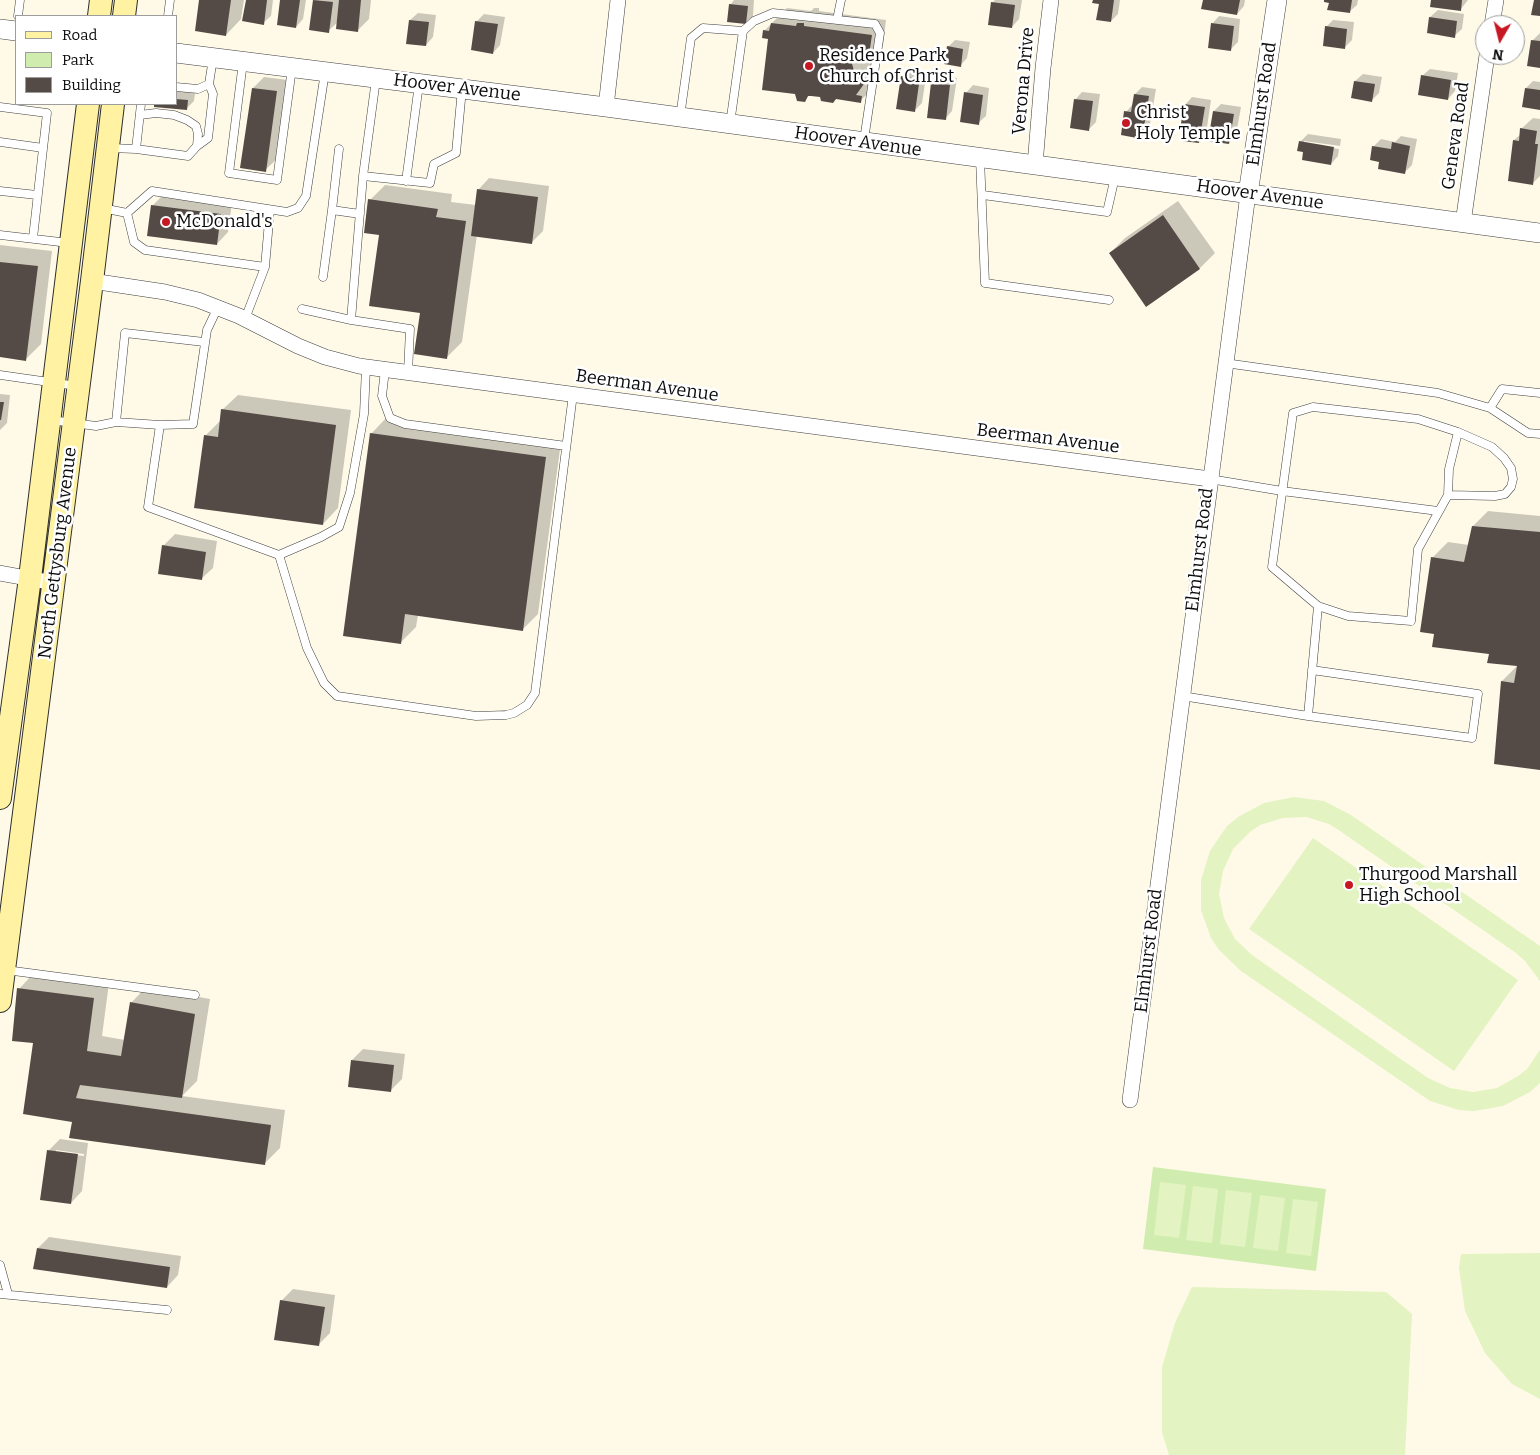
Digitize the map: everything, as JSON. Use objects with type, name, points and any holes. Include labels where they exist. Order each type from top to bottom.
[{"type":"main road","points":[[99,15],[101,0]]},
{"type":"main road","points":[[124,15],[126,0]]},
{"type":"main road","name":"North Gettysburg Avenue","points":[[0,798],[30,578],[88,105]]},
{"type":"main road","name":"North Gettysburg Avenue","points":[[0,1002],[79,387],[113,105]]},
{"type":"street","points":[[606,107],[618,0]]},
{"type":"street","name":"Verona Drive","points":[[1035,165],[1050,0]]},
{"type":"street","name":"Elmhurst Road","points":[[1130,1100],[1225,363],[1276,0]]},
{"type":"street","points":[[1494,15],[1496,0]]},
{"type":"street","name":"Hoover Avenue","points":[[178,53],[606,107],[1540,233]]},
{"type":"street","name":"Geneva Road","points":[[1463,223],[1485,65]]},
{"type":"street","name":"Beerman Avenue","points":[[92,282],[165,292],[218,307],[325,358],[366,367],[1210,479]]},
{"type":"street","points":[[0,573],[54,583]]},
{"type":"lane","points":[[16,15],[20,0]]},
{"type":"lane","points":[[168,15],[170,0]]},
{"type":"lane","points":[[837,20],[841,0]]},
{"type":"lane","points":[[730,124],[743,31],[754,20],[772,13],[875,24],[880,33],[864,142]]},
{"type":"lane","points":[[680,117],[691,38],[703,28],[743,31]]},
{"type":"lane","points":[[108,148],[136,149],[188,156],[208,138],[213,94],[209,84],[213,58]]},
{"type":"lane","points":[[243,62],[230,173],[277,180],[292,68]]},
{"type":"lane","points":[[127,213],[152,191],[287,212],[298,208],[306,196],[325,72]]},
{"type":"lane","points":[[351,320],[363,176],[376,78]]},
{"type":"lane","points":[[178,87],[198,89],[209,84]]},
{"type":"lane","points":[[406,181],[420,84]]},
{"type":"lane","points":[[363,176],[430,183],[434,164],[456,153],[462,89]]},
{"type":"lane","points":[[136,149],[141,105]]},
{"type":"lane","points":[[0,107],[47,112],[33,238]]},
{"type":"lane","points":[[140,115],[156,113],[174,115],[187,120],[196,126],[198,134],[197,146]]},
{"type":"lane","points":[[0,142],[43,148]]},
{"type":"lane","points":[[323,277],[339,149]]},
{"type":"lane","points":[[980,158],[983,195],[985,282],[1109,300]]},
{"type":"lane","points":[[983,195],[1106,212],[1115,176]]},
{"type":"lane","points":[[0,191],[37,196]]},
{"type":"lane","points":[[101,208],[127,213]]},
{"type":"lane","points":[[245,319],[265,267],[270,210]]},
{"type":"lane","points":[[332,210],[360,214]]},
{"type":"lane","points":[[127,213],[134,242],[145,250],[265,267]]},
{"type":"lane","points":[[0,235],[71,243]]},
{"type":"lane","points":[[49,420],[96,426],[116,422],[160,425],[193,424],[204,342],[207,330],[218,307]]},
{"type":"lane","points":[[302,309],[351,320],[410,329],[408,373]]},
{"type":"lane","points":[[116,422],[125,333],[204,342]]},
{"type":"lane","points":[[1225,363],[1438,393],[1490,408],[1528,433],[1540,434]]},
{"type":"lane","points":[[160,425],[148,507],[278,555],[321,537],[339,527],[350,492],[362,424],[366,367]]},
{"type":"lane","points":[[385,370],[382,396],[390,418],[405,424],[566,446]]},
{"type":"lane","points":[[0,375],[79,387]]},
{"type":"lane","points":[[1490,408],[1502,389],[1540,393]]},
{"type":"lane","points":[[278,555],[307,648],[324,683],[337,696],[476,716],[514,713],[527,705],[535,693],[573,394]]},
{"type":"lane","points":[[1448,494],[1495,496],[1505,494],[1511,487],[1513,479],[1511,468],[1504,458],[1492,448],[1458,432],[1418,420],[1313,407],[1293,413],[1272,567],[1318,606],[1348,616],[1410,621],[1418,549],[1448,494],[1449,469],[1458,432]]},
{"type":"lane","points":[[1210,479],[1282,491],[1438,511]]},
{"type":"lane","points":[[1308,716],[1318,606]]},
{"type":"lane","points":[[1181,696],[1308,716],[1472,738],[1478,694],[1312,670]]},
{"type":"lane","points":[[4,970],[195,994]]},
{"type":"lane","points":[[0,1265],[4,1294],[166,1310]]},
{"type":"green space","points":[[1294,797],[1324,801],[1351,815],[1540,946],[1540,981],[1525,961],[1516,953],[1340,831],[1329,824],[1306,817],[1283,818],[1260,825],[1233,849],[1223,871],[1219,894],[1224,918],[1235,939],[1252,955],[1428,1078],[1450,1088],[1473,1092],[1497,1088],[1527,1069],[1540,1050],[1540,1083],[1530,1092],[1503,1106],[1474,1111],[1459,1110],[1430,1101],[1241,971],[1219,950],[1211,938],[1201,910],[1201,880],[1210,851],[1227,826],[1238,817],[1264,803]]},
{"type":"green space","points":[[1313,838],[1518,980],[1454,1071],[1249,929]]},
{"type":"green space","points":[[1153,1167],[1326,1189],[1316,1271],[1143,1249]]},
{"type":"green space","points":[[1160,1182],[1186,1185],[1179,1238],[1154,1235]]},
{"type":"green space","points":[[1193,1186],[1218,1189],[1212,1243],[1186,1240]]},
{"type":"green space","points":[[1226,1190],[1252,1193],[1245,1247],[1220,1244]]},
{"type":"green space","points":[[1260,1195],[1285,1198],[1278,1251],[1253,1248]]},
{"type":"green space","points":[[1293,1199],[1318,1202],[1311,1256],[1286,1253]]},
{"type":"green space","points":[[1540,1253],[1540,1399],[1512,1384],[1485,1353],[1465,1311],[1459,1268],[1461,1254]]},
{"type":"green space","points":[[1192,1287],[1386,1292],[1412,1314],[1405,1455],[1169,1455],[1162,1432],[1162,1367],[1175,1323]]},
{"type":"building","points":[[199,0],[231,0],[226,36],[195,31]]},
{"type":"building","points":[[246,0],[267,0],[264,25],[242,21]]},
{"type":"building","points":[[280,0],[300,0],[296,28],[277,25]]},
{"type":"building","points":[[313,0],[333,2],[329,33],[309,30]]},
{"type":"building","points":[[339,0],[361,0],[358,32],[336,29]]},
{"type":"building","points":[[1093,0],[1114,0],[1111,22],[1096,20],[1099,4],[1092,3]]},
{"type":"building","points":[[1203,0],[1240,0],[1237,15],[1201,9]]},
{"type":"building","points":[[1324,0],[1352,0],[1350,13],[1327,10],[1329,3],[1324,2]]},
{"type":"building","points":[[1431,0],[1462,0],[1461,11],[1430,7]]},
{"type":"building","points":[[1534,0],[1540,0],[1540,16],[1531,15]]},
{"type":"building","points":[[991,2],[1015,5],[1012,28],[988,25]]},
{"type":"building","points":[[729,4],[748,6],[746,24],[727,22]]},
{"type":"building","points":[[1429,17],[1457,21],[1455,38],[1427,33]]},
{"type":"building","points":[[409,20],[429,22],[426,46],[406,44]]},
{"type":"building","points":[[475,21],[498,24],[493,54],[471,50]]},
{"type":"building","name":"Residence Park Church of Christ","points":[[771,23],[796,26],[797,23],[804,23],[804,26],[872,35],[868,62],[851,60],[854,71],[863,79],[864,84],[856,95],[862,96],[861,103],[836,99],[833,103],[821,101],[820,97],[811,96],[808,96],[805,102],[797,101],[795,94],[762,90],[768,39],[762,38],[763,30],[769,31]]},
{"type":"building","points":[[1211,23],[1234,26],[1231,51],[1208,48]]},
{"type":"building","points":[[1325,26],[1347,29],[1345,49],[1323,46]]},
{"type":"building","points":[[1531,40],[1540,41],[1540,68],[1527,66]]},
{"type":"building","points":[[947,46],[963,49],[961,67],[944,64]]},
{"type":"building","points":[[1421,75],[1451,80],[1448,100],[1418,95]]},
{"type":"building","points":[[901,76],[912,78],[912,83],[919,84],[915,112],[896,109]]},
{"type":"building","points":[[1354,81],[1375,84],[1372,102],[1351,98]]},
{"type":"building","points":[[931,83],[950,85],[946,120],[927,118]]},
{"type":"building","points":[[252,88],[277,91],[266,172],[240,168]]},
{"type":"building","points":[[1525,88],[1540,90],[1540,110],[1522,107]]},
{"type":"building","points":[[964,92],[983,95],[979,125],[960,122]]},
{"type":"building","points":[[1134,94],[1149,96],[1142,139],[1121,135],[1124,111],[1131,112]]},
{"type":"building","points":[[178,99],[188,100],[187,110],[154,107],[154,105],[178,105]]},
{"type":"building","points":[[1074,99],[1093,101],[1089,131],[1070,128]]},
{"type":"building","points":[[1184,104],[1205,107],[1199,143],[1182,141],[1183,131],[1180,130]]},
{"type":"building","points":[[1213,111],[1234,114],[1229,144],[1208,141]]},
{"type":"building","points":[[1520,128],[1537,131],[1535,144],[1538,144],[1533,185],[1508,181],[1513,140],[1519,141]]},
{"type":"building","points":[[1299,141],[1334,147],[1331,165],[1302,160],[1303,152],[1297,151]]},
{"type":"building","points":[[1392,142],[1410,146],[1405,174],[1378,169],[1379,162],[1370,160],[1372,146],[1391,149]]},
{"type":"building","points":[[477,189],[538,197],[532,244],[471,236]]},
{"type":"building","points":[[368,199],[438,209],[436,217],[466,221],[447,359],[414,354],[420,313],[369,306],[379,235],[364,233]]},
{"type":"building","points":[[151,205],[221,214],[217,245],[147,236]]},
{"type":"building","points":[[1163,215],[1200,269],[1146,307],[1109,253]]},
{"type":"building","points":[[0,262],[38,266],[26,361],[0,357]]},
{"type":"building","points":[[0,402],[4,402],[1,420],[0,420]]},
{"type":"building","points":[[221,409],[336,425],[323,525],[194,508],[204,435],[218,437]]},
{"type":"building","points":[[370,433],[546,457],[523,631],[405,614],[401,644],[343,636]]},
{"type":"building","points":[[1472,526],[1540,532],[1540,770],[1494,764],[1501,681],[1514,683],[1517,666],[1487,663],[1489,654],[1432,647],[1434,634],[1420,632],[1431,557],[1464,562]]},
{"type":"building","points":[[162,545],[206,552],[202,580],[158,574]]},
{"type":"building","points":[[17,988],[94,998],[87,1051],[121,1056],[130,1002],[195,1014],[182,1098],[80,1085],[76,1098],[271,1125],[265,1165],[69,1138],[72,1122],[23,1114],[33,1043],[12,1041]]},
{"type":"building","points":[[351,1060],[394,1065],[391,1092],[348,1087]]},
{"type":"building","points":[[47,1150],[78,1154],[71,1204],[40,1200]]},
{"type":"building","points":[[37,1248],[170,1267],[167,1288],[33,1269]]},
{"type":"building","points":[[280,1300],[325,1307],[319,1346],[274,1340]]},
{"type":"place","name":"Residence Park Church of Christ","points":[[809,66]]},
{"type":"place","name":"Christ Holy Temple","points":[[1126,123]]},
{"type":"place","name":"McDonald's","points":[[166,222]]},
{"type":"place","name":"Thurgood Marshall High School","points":[[1349,885]]}]
